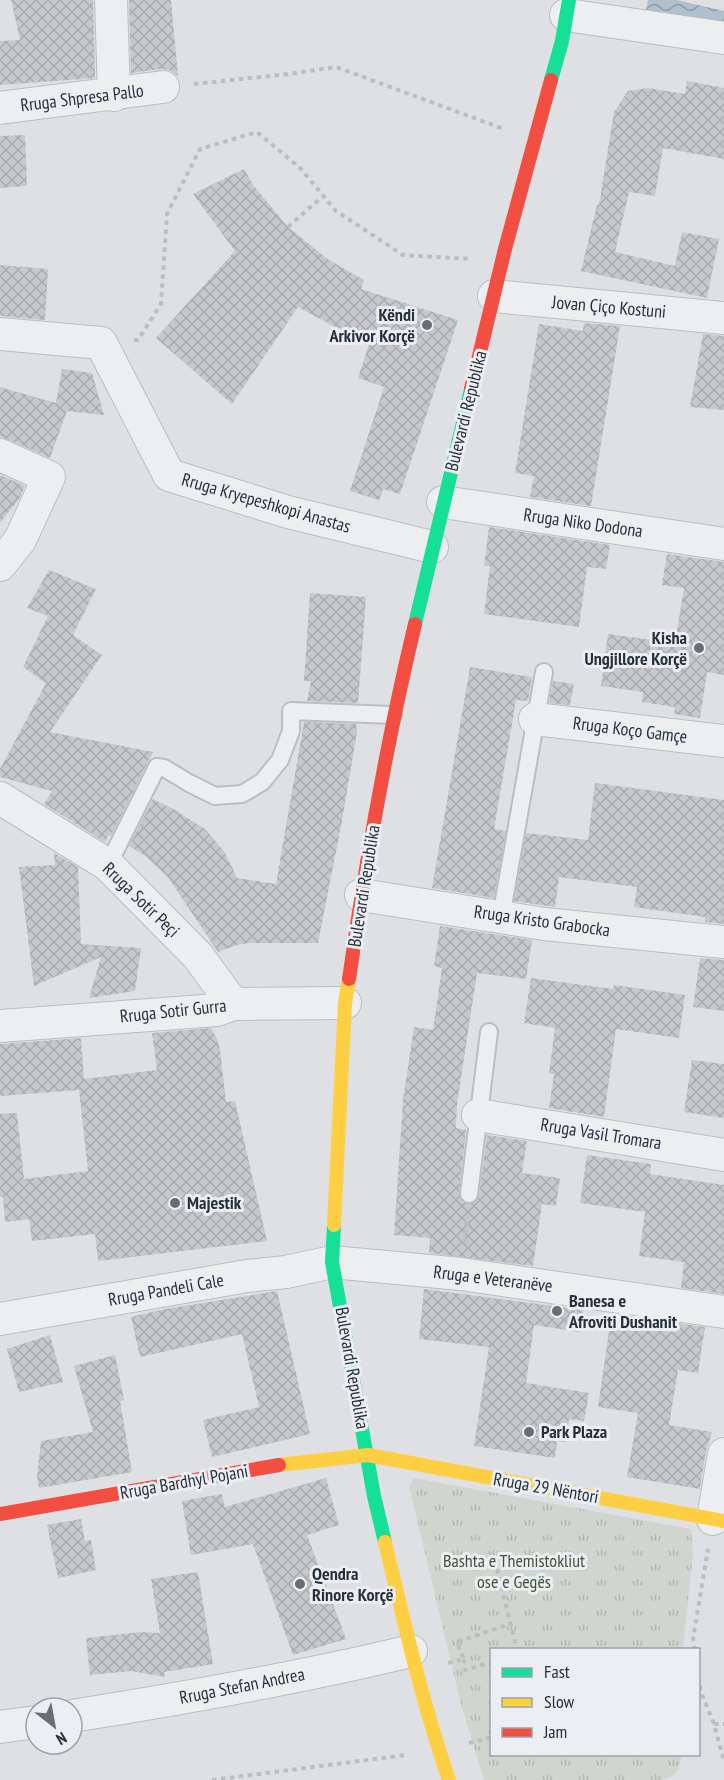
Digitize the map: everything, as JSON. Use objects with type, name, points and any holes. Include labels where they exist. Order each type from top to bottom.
[{"type":"street","points":[[111,0],[114,95]]},
{"type":"street","points":[[568,8],[724,38]]},
{"type":"street","name":"Bulevardi Republika","points":[[449,1780],[415,1661],[374,1496],[332,1262],[345,1003],[361,895],[393,715],[502,263],[562,41],[568,8]]},
{"type":"street","name":"Rruga Shpresa Pallo","points":[[0,108],[175,86]]},
{"type":"street","name":"Jovan Çiço Kostuni","points":[[494,296],[724,318]]},
{"type":"street","points":[[0,334],[100,343]]},
{"type":"street","name":"Rruga Kryepeshkopi Anastas","points":[[100,343],[169,475],[288,512],[432,547]]},
{"type":"street","points":[[0,455],[49,477],[20,540],[0,566]]},
{"type":"street","name":"Rruga Niko Dodona","points":[[443,502],[724,544]]},
{"type":"street","name":"Rruga Koço Gamçe","points":[[535,719],[724,741]]},
{"type":"street","name":"Rruga Sotir Peçi","points":[[0,798],[108,865],[198,956],[233,1004]]},
{"type":"street","name":"Rruga Kristo Grabocka","points":[[361,895],[544,924],[724,942]]},
{"type":"street","name":"Rruga Sotir Gurra","points":[[0,1026],[217,1010],[233,1004],[345,1003]]},
{"type":"street","name":"Rruga Vasil Tromara","points":[[478,1115],[724,1155]]},
{"type":"street","name":"Rruga e Veteranëve","points":[[332,1262],[461,1274],[724,1312]]},
{"type":"street","name":"Rruga Pandeli Cale","points":[[0,1319],[247,1276],[286,1272],[332,1262]]},
{"type":"street","points":[[716,1528],[724,1454]]},
{"type":"street","name":"Rruga Bardhyl Pojani","points":[[0,1514],[294,1462],[368,1455]]},
{"type":"street","name":"Rruga 29 Nëntori","points":[[368,1455],[716,1528]]},
{"type":"street","name":"Rruga Stefan Andrea","points":[[84,1714],[415,1661]]},
{"type":"street","points":[[0,1727],[24,1724]]},
{"type":"lane","points":[[501,917],[544,672]]},
{"type":"lane","points":[[108,865],[156,767],[164,768],[215,796],[242,794],[262,782],[280,760],[291,731],[291,711],[393,715]]},
{"type":"lane","points":[[469,1194],[489,1032]]},
{"type":"path","points":[[175,86],[289,74],[336,66],[535,141]]},
{"type":"path","points":[[100,343],[138,340],[161,304],[166,214],[200,149],[257,132],[301,170],[336,211],[403,255],[502,263]]},
{"type":"path","points":[[288,227],[323,196]]},
{"type":"path","points":[[464,1246],[469,1194]]},
{"type":"path","points":[[695,1648],[693,1639],[716,1528]]},
{"type":"path","points":[[497,1569],[516,1648]]},
{"type":"path","points":[[490,1663],[465,1670],[464,1659],[457,1642],[510,1624]]},
{"type":"path","points":[[415,1661],[464,1659]]},
{"type":"path","points":[[700,1684],[724,1761]]},
{"type":"path","points":[[714,1724],[724,1724]]},
{"type":"path","points":[[212,1780],[439,1751]]},
{"type":"green space","name":"Bashta e Themistokliut ose e Gegës","points":[[414,1478],[691,1529],[693,1554],[683,1648],[490,1648],[490,1756],[681,1756],[679,1768],[674,1774],[662,1780],[484,1780],[461,1704],[409,1486]]},
{"type":"water","points":[[648,0],[676,0],[724,11],[724,28],[646,10]]},
{"type":"building","points":[[11,0],[93,0],[95,78],[0,85],[0,41],[20,40]]},
{"type":"building","points":[[129,0],[171,0],[178,76],[169,70],[161,69],[131,73]]},
{"type":"building","points":[[687,81],[724,88],[724,159],[663,148],[655,196],[629,192],[615,252],[675,266],[682,232],[719,239],[707,298],[581,271],[597,205],[599,205],[614,112],[628,91],[648,88],[685,94]]},
{"type":"building","points":[[25,135],[27,186],[0,188],[0,136]]},
{"type":"building","points":[[244,169],[253,185],[288,227],[329,260],[364,280],[361,289],[458,320],[400,494],[383,489],[379,500],[350,491],[384,387],[358,378],[371,338],[333,326],[298,307],[232,404],[156,338],[235,251],[193,194]]},
{"type":"building","points":[[0,265],[48,269],[45,320],[0,316]]},
{"type":"building","points":[[584,323],[620,326],[591,506],[530,497],[534,476],[515,473],[539,324],[583,331]]},
{"type":"building","points":[[703,334],[724,336],[724,410],[690,407]]},
{"type":"building","points":[[62,369],[92,373],[104,415],[67,411],[50,458],[0,437],[0,387],[56,403]]},
{"type":"building","points":[[0,475],[25,486],[19,499],[0,523]]},
{"type":"building","points":[[489,527],[610,545],[606,569],[587,567],[579,627],[484,614],[490,566],[484,566]]},
{"type":"building","points":[[667,554],[724,562],[724,675],[707,672],[700,718],[674,714],[675,707],[642,702],[643,692],[601,686],[608,634],[675,643],[684,588],[662,585]]},
{"type":"building","points":[[49,570],[96,589],[73,635],[102,655],[50,732],[153,752],[111,836],[109,835],[105,842],[44,804],[52,791],[0,777],[0,769],[46,683],[23,667],[48,616],[27,608]]},
{"type":"building","points":[[310,593],[366,597],[358,703],[307,701],[311,681],[304,681]]},
{"type":"building","points":[[470,667],[532,677],[528,701],[516,700],[494,829],[506,831],[494,898],[432,888]]},
{"type":"building","points":[[553,681],[574,684],[570,705],[549,703]]},
{"type":"building","points":[[304,722],[356,724],[357,732],[318,943],[248,943],[218,952],[167,876],[144,855],[129,846],[153,799],[205,829],[224,851],[237,878],[276,884]]},
{"type":"building","points":[[595,783],[724,800],[724,924],[705,922],[705,917],[634,907],[637,887],[559,877],[555,907],[514,901],[526,833],[588,840]]},
{"type":"building","points":[[54,853],[78,867],[81,944],[141,948],[135,991],[89,998],[101,957],[34,986],[19,867],[55,865]]},
{"type":"building","points":[[440,926],[532,940],[526,979],[477,973],[457,1104],[456,1128],[466,1130],[459,1193],[463,1203],[474,1203],[479,1196],[487,1135],[527,1141],[522,1173],[560,1178],[556,1206],[542,1204],[533,1266],[429,1253],[430,1238],[394,1235],[403,1100],[414,1027],[433,1030],[442,968],[434,966]]},
{"type":"building","points":[[700,958],[724,960],[724,1011],[693,1007]]},
{"type":"building","points":[[531,978],[613,989],[614,985],[685,995],[679,1038],[616,1029],[604,1117],[549,1108],[554,1074],[549,1074],[555,1028],[524,1023]]},
{"type":"building","points":[[211,1028],[220,1050],[226,1102],[235,1101],[267,1241],[98,1261],[95,1234],[32,1241],[29,1219],[5,1222],[3,1197],[0,1197],[0,1114],[17,1113],[24,1179],[88,1171],[79,1090],[0,1096],[0,1044],[81,1038],[84,1079],[157,1070],[152,1033]]},
{"type":"building","points":[[692,1060],[724,1064],[724,1118],[684,1112]]},
{"type":"building","points":[[587,1155],[651,1164],[650,1174],[724,1185],[724,1294],[681,1288],[684,1262],[639,1256],[645,1212],[580,1203]]},
{"type":"building","points":[[424,1289],[583,1310],[580,1332],[534,1325],[526,1383],[589,1393],[584,1421],[569,1419],[565,1442],[557,1441],[555,1458],[474,1446],[489,1347],[419,1339]]},
{"type":"building","points":[[277,1291],[310,1434],[212,1457],[203,1420],[259,1407],[242,1334],[140,1357],[131,1317],[165,1309]]},
{"type":"building","points":[[676,1323],[705,1327],[698,1373],[678,1370],[669,1425],[712,1432],[706,1451],[700,1489],[627,1477],[638,1413],[598,1407],[610,1324],[675,1332]]},
{"type":"building","points":[[50,1335],[63,1382],[19,1392],[7,1349]]},
{"type":"building","points":[[115,1355],[124,1400],[120,1401],[132,1472],[39,1488],[37,1477],[41,1441],[93,1432],[74,1366]]},
{"type":"building","points":[[326,1478],[339,1525],[307,1535],[346,1639],[293,1655],[253,1544],[191,1555],[182,1501],[222,1494],[225,1507]]},
{"type":"building","points":[[81,1519],[85,1541],[91,1540],[96,1570],[58,1578],[47,1525]]},
{"type":"building","points":[[198,1572],[213,1664],[164,1672],[165,1677],[131,1671],[90,1675],[86,1638],[141,1632],[160,1633],[151,1579]]},
{"type":"traffic: fast","points":[[551,80],[562,41],[569,0]]},
{"type":"traffic: fast","points":[[415,624],[471,389]]},
{"type":"traffic: fast","points":[[334,1225],[332,1262],[374,1496],[385,1542]]},
{"type":"traffic: slow","points":[[334,1225],[345,1003],[349,979]]},
{"type":"traffic: slow","points":[[279,1465],[368,1455],[724,1521]]},
{"type":"traffic: slow","points":[[385,1542],[422,1692],[449,1780]]},
{"type":"traffic: jam","points":[[471,389],[505,249],[551,80]]},
{"type":"traffic: jam","points":[[349,979],[378,801],[415,624]]},
{"type":"traffic: jam","points":[[0,1514],[279,1465]]},
{"type":"place","name":"Këndi Arkivor Korçë","points":[[427,325]]},
{"type":"place","name":"Kisha Ungjillore Korçë","points":[[699,648]]},
{"type":"place","name":"Majestik","points":[[175,1203]]},
{"type":"place","name":"Banesa e Afroviti Dushanit","points":[[557,1311]]},
{"type":"place","name":"Park Plaza","points":[[529,1432]]},
{"type":"place","name":"Qendra Rinore Korçë","points":[[300,1584]]}]
